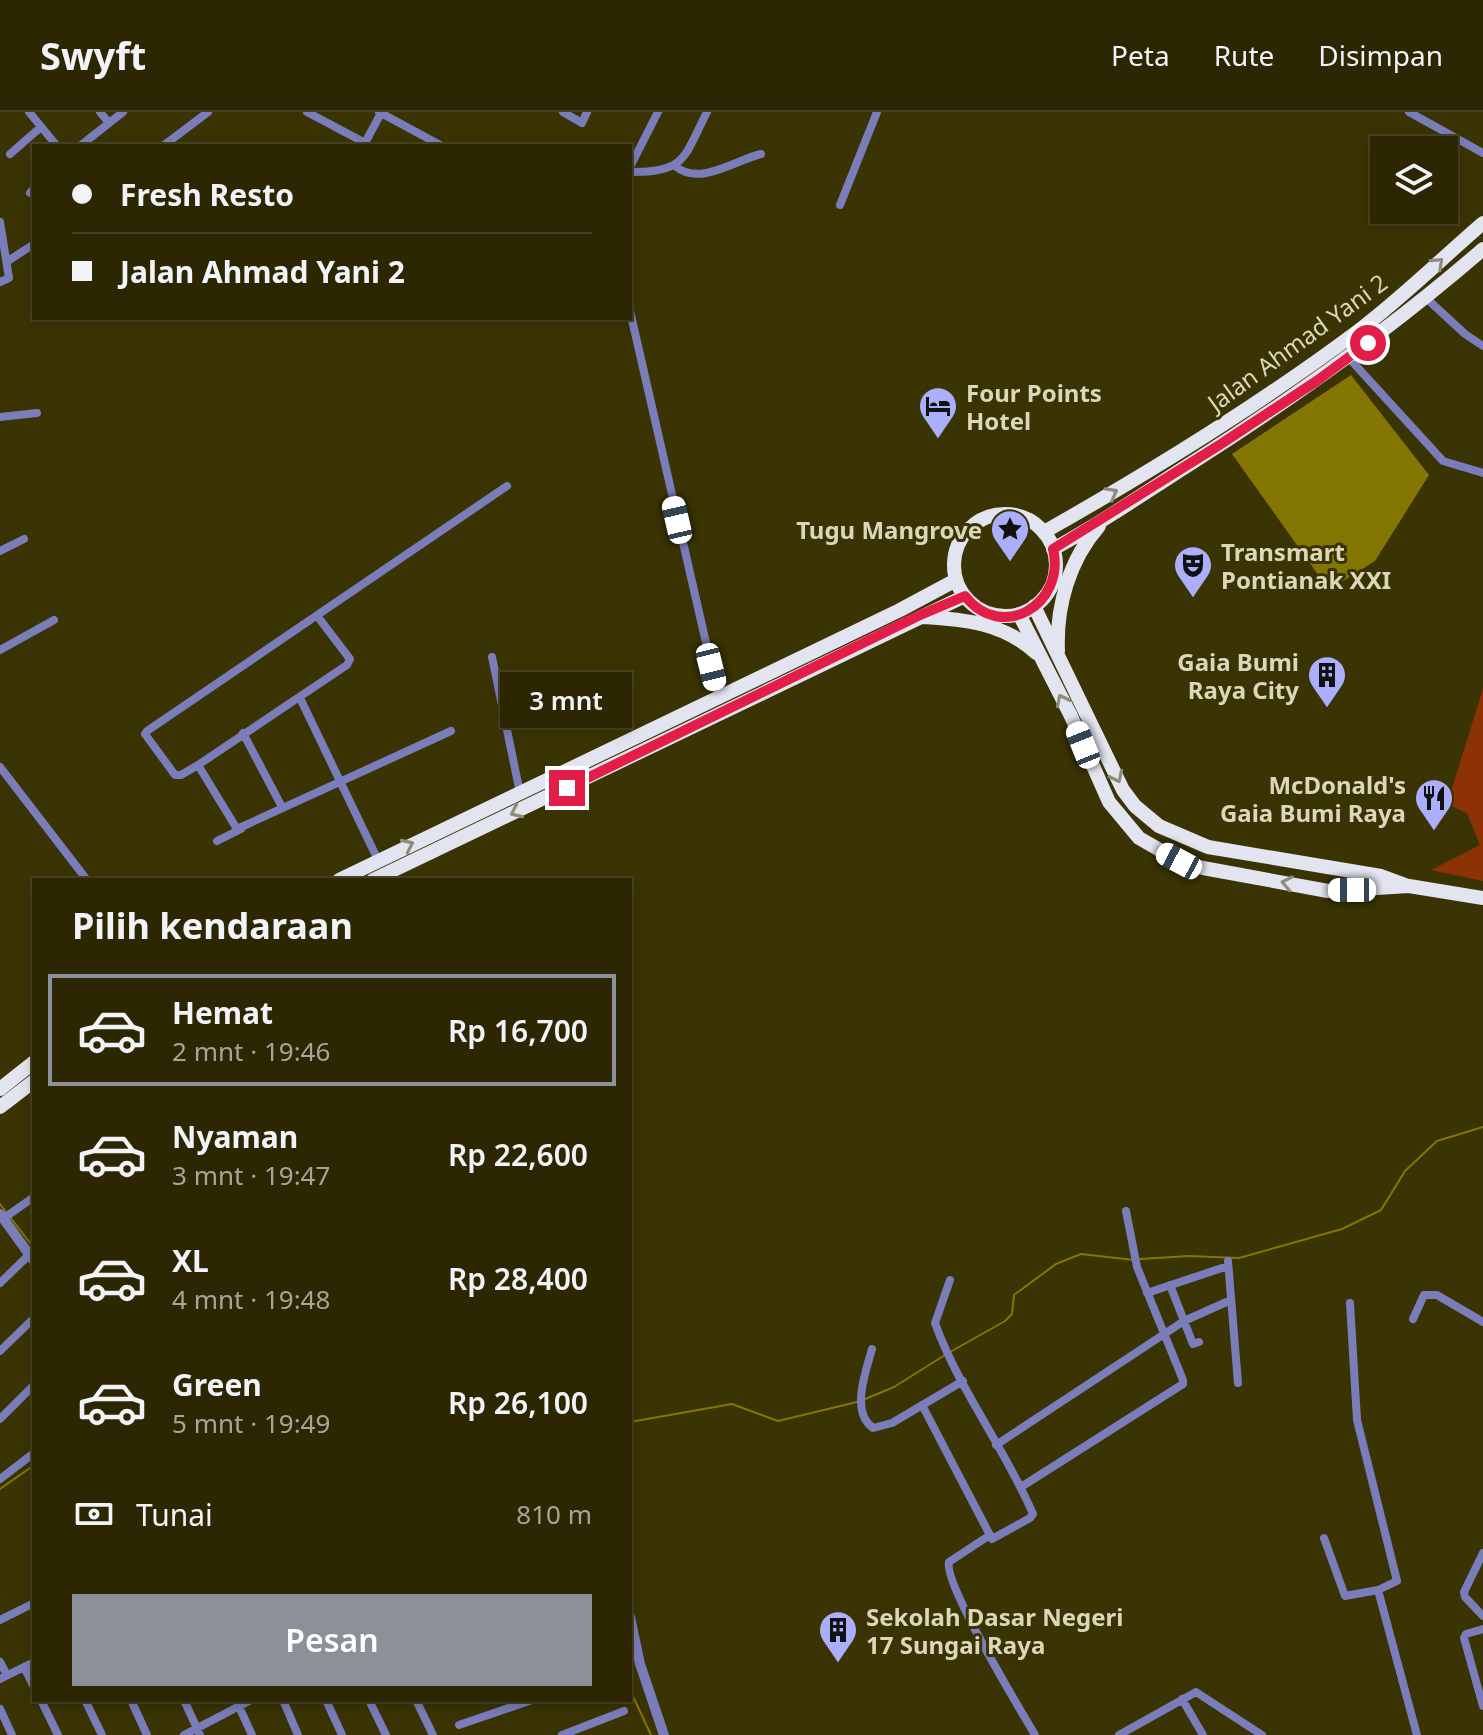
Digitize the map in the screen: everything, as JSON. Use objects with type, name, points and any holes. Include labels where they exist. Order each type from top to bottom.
[{"type":"highway","name":"Jalan Ahmad Yani 2","points":[[1044,532],[1198,440],[1357,331],[1483,223]]},
{"type":"highway","name":"Jalan Ahmad Yani 2","points":[[1053,549],[1306,388],[1426,298],[1483,249]]},
{"type":"highway","points":[[998,514],[1011,514],[1023,517],[1044,532],[1053,549],[1056,573],[1045,597],[1034,606],[1007,617],[993,615],[980,610],[965,596],[956,580],[954,567],[959,543],[975,523],[998,514]]},
{"type":"highway","points":[[1058,654],[1058,617],[1074,564],[1083,546],[1107,517]]},
{"type":"highway","points":[[343,878],[900,610],[956,580]]},
{"type":"highway","points":[[377,878],[965,596]]},
{"type":"highway","points":[[1034,606],[1123,790],[1135,806],[1159,826],[1208,847],[1381,876],[1409,886],[1483,898]]},
{"type":"highway","points":[[1019,614],[1109,802],[1139,838],[1179,861],[1203,868],[1328,891],[1409,886]]},
{"type":"highway","points":[[918,616],[966,619],[988,626],[1024,642],[1042,659]]},
{"type":"highway","points":[[0,1089],[32,1064]]},
{"type":"highway","points":[[0,1107],[32,1083]]},
{"type":"street","points":[[29,112],[55,144]]},
{"type":"street","points":[[100,112],[109,123]]},
{"type":"street","points":[[83,144],[123,112]]},
{"type":"street","points":[[166,144],[208,112]]},
{"type":"street","points":[[307,112],[366,144]]},
{"type":"street","points":[[563,112],[582,123],[587,112]]},
{"type":"street","points":[[632,166],[658,112]]},
{"type":"street","points":[[632,170],[652,172],[675,166],[687,151],[707,112]]},
{"type":"street","points":[[840,205],[877,112]]},
{"type":"street","points":[[1409,112],[1483,153]]},
{"type":"street","points":[[1431,124],[1437,112]]},
{"type":"street","points":[[368,144],[380,113],[438,144]]},
{"type":"street","points":[[10,154],[41,127]]},
{"type":"street","points":[[675,166],[682,172],[703,174],[761,154]]},
{"type":"street","points":[[0,222],[9,278],[0,282]]},
{"type":"street","points":[[8,261],[32,245]]},
{"type":"street","points":[[1426,298],[1465,334],[1483,346]]},
{"type":"street","points":[[632,320],[718,695]]},
{"type":"street","points":[[1348,357],[1443,461],[1483,473]]},
{"type":"street","points":[[0,417],[37,413]]},
{"type":"street","points":[[318,617],[350,659],[349,662],[198,765],[175,775],[145,732],[507,486]]},
{"type":"street","points":[[0,551],[24,539]]},
{"type":"street","points":[[0,650],[54,620]]},
{"type":"street","points":[[492,657],[520,793]]},
{"type":"street","points":[[300,698],[378,860]]},
{"type":"street","points":[[217,841],[282,807],[451,731]]},
{"type":"street","points":[[243,733],[282,807]]},
{"type":"street","points":[[198,765],[234,828],[242,828]]},
{"type":"street","points":[[0,767],[85,878]]},
{"type":"street","points":[[0,1283],[31,1252],[2,1216],[32,1198]]},
{"type":"street","points":[[1021,1487],[1183,1384],[1135,1260],[1126,1211]]},
{"type":"street","points":[[1147,1293],[1228,1264],[1238,1383]]},
{"type":"street","points":[[922,1405],[992,1539],[1030,1518],[1033,1514],[1021,1487],[996,1445],[935,1323],[950,1280]]},
{"type":"street","points":[[1170,1285],[1193,1344],[1199,1342]]},
{"type":"street","points":[[1413,1319],[1424,1295],[1437,1295],[1483,1322]]},
{"type":"street","points":[[996,1445],[1184,1321],[1231,1300]]},
{"type":"street","points":[[1324,1538],[1345,1596],[1378,1590],[1393,1584],[1398,1576],[1357,1420],[1350,1303]]},
{"type":"street","points":[[0,1351],[32,1320]]},
{"type":"street","points":[[872,1349],[861,1402],[867,1424],[873,1428],[892,1423],[963,1381]]},
{"type":"street","points":[[0,1419],[32,1387]]},
{"type":"street","points":[[0,1479],[32,1455]]},
{"type":"street","points":[[990,1535],[949,1562],[948,1570],[967,1612],[1035,1735]]},
{"type":"street","points":[[1483,1553],[1464,1592],[1483,1616]]},
{"type":"street","points":[[1378,1590],[1417,1735]]},
{"type":"street","points":[[0,1620],[32,1604]]},
{"type":"street","points":[[1483,1629],[1466,1634],[1464,1638],[1483,1706]]},
{"type":"street","points":[[633,1646],[635,1666],[664,1735]]},
{"type":"street","points":[[0,1662],[4,1677],[32,1663]]},
{"type":"street","points":[[24,1667],[32,1683]]},
{"type":"street","points":[[1123,1734],[1196,1692],[1262,1735]]},
{"type":"street","points":[[1182,1699],[1203,1735]]},
{"type":"street","points":[[42,1702],[58,1735]]},
{"type":"street","points":[[86,1702],[102,1735]]},
{"type":"street","points":[[132,1702],[147,1735]]},
{"type":"street","points":[[185,1702],[198,1732]]},
{"type":"street","points":[[284,1702],[298,1735]]},
{"type":"street","points":[[327,1702],[342,1735]]},
{"type":"street","points":[[370,1702],[386,1735]]},
{"type":"street","points":[[417,1702],[433,1735]]},
{"type":"street","points":[[459,1725],[526,1702]]},
{"type":"street","points":[[184,1735],[198,1732],[238,1703],[252,1735]]},
{"type":"street","points":[[0,1709],[12,1735]]},
{"type":"street","points":[[562,1735],[624,1711]]},
{"type":"shaded area","points":[[1351,375],[1429,475],[1375,561],[1329,590],[1232,454]]},
{"type":"shaded area","points":[[1483,689],[1483,881],[1431,870],[1480,845],[1467,813],[1447,804]]},
{"type":"waterway","points":[[1140,1259],[1189,1256],[1239,1258],[1342,1229],[1381,1210],[1405,1171],[1437,1141],[1483,1127]]},
{"type":"waterway","points":[[0,1204],[6,1212]]},
{"type":"waterway","points":[[10,1217],[32,1245]]},
{"type":"waterway","points":[[950,1352],[1005,1321],[1012,1314],[1014,1295],[1056,1264],[1081,1254],[1134,1260]]},
{"type":"waterway","points":[[863,1400],[894,1387],[945,1355]]},
{"type":"waterway","points":[[632,1422],[732,1404],[778,1421],[857,1402]]},
{"type":"waterway","points":[[0,1489],[32,1468]]},
{"type":"waterway","points":[[632,1694],[651,1735]]},
{"type":"place","name":"Four Points Hotel","points":[[938,440]]},
{"type":"place","name":"Tugu Mangrove","points":[[1010,563]]},
{"type":"place","name":"Transmart Pontianak XXI","points":[[1193,599]]},
{"type":"place","name":"Gaia Bumi Raya City","points":[[1327,709]]},
{"type":"place","name":"McDonald's Gaia Bumi Raya","points":[[1434,832]]},
{"type":"place","name":"Sekolah Dasar Negeri 17 Sungai Raya","points":[[838,1664]]},
{"type":"route","points":[[567,788],[918,616],[965,596],[980,610],[993,615],[1007,617],[1028,611],[1045,597],[1052,586],[1056,573],[1053,549],[1221,444],[1368,343]]}]
